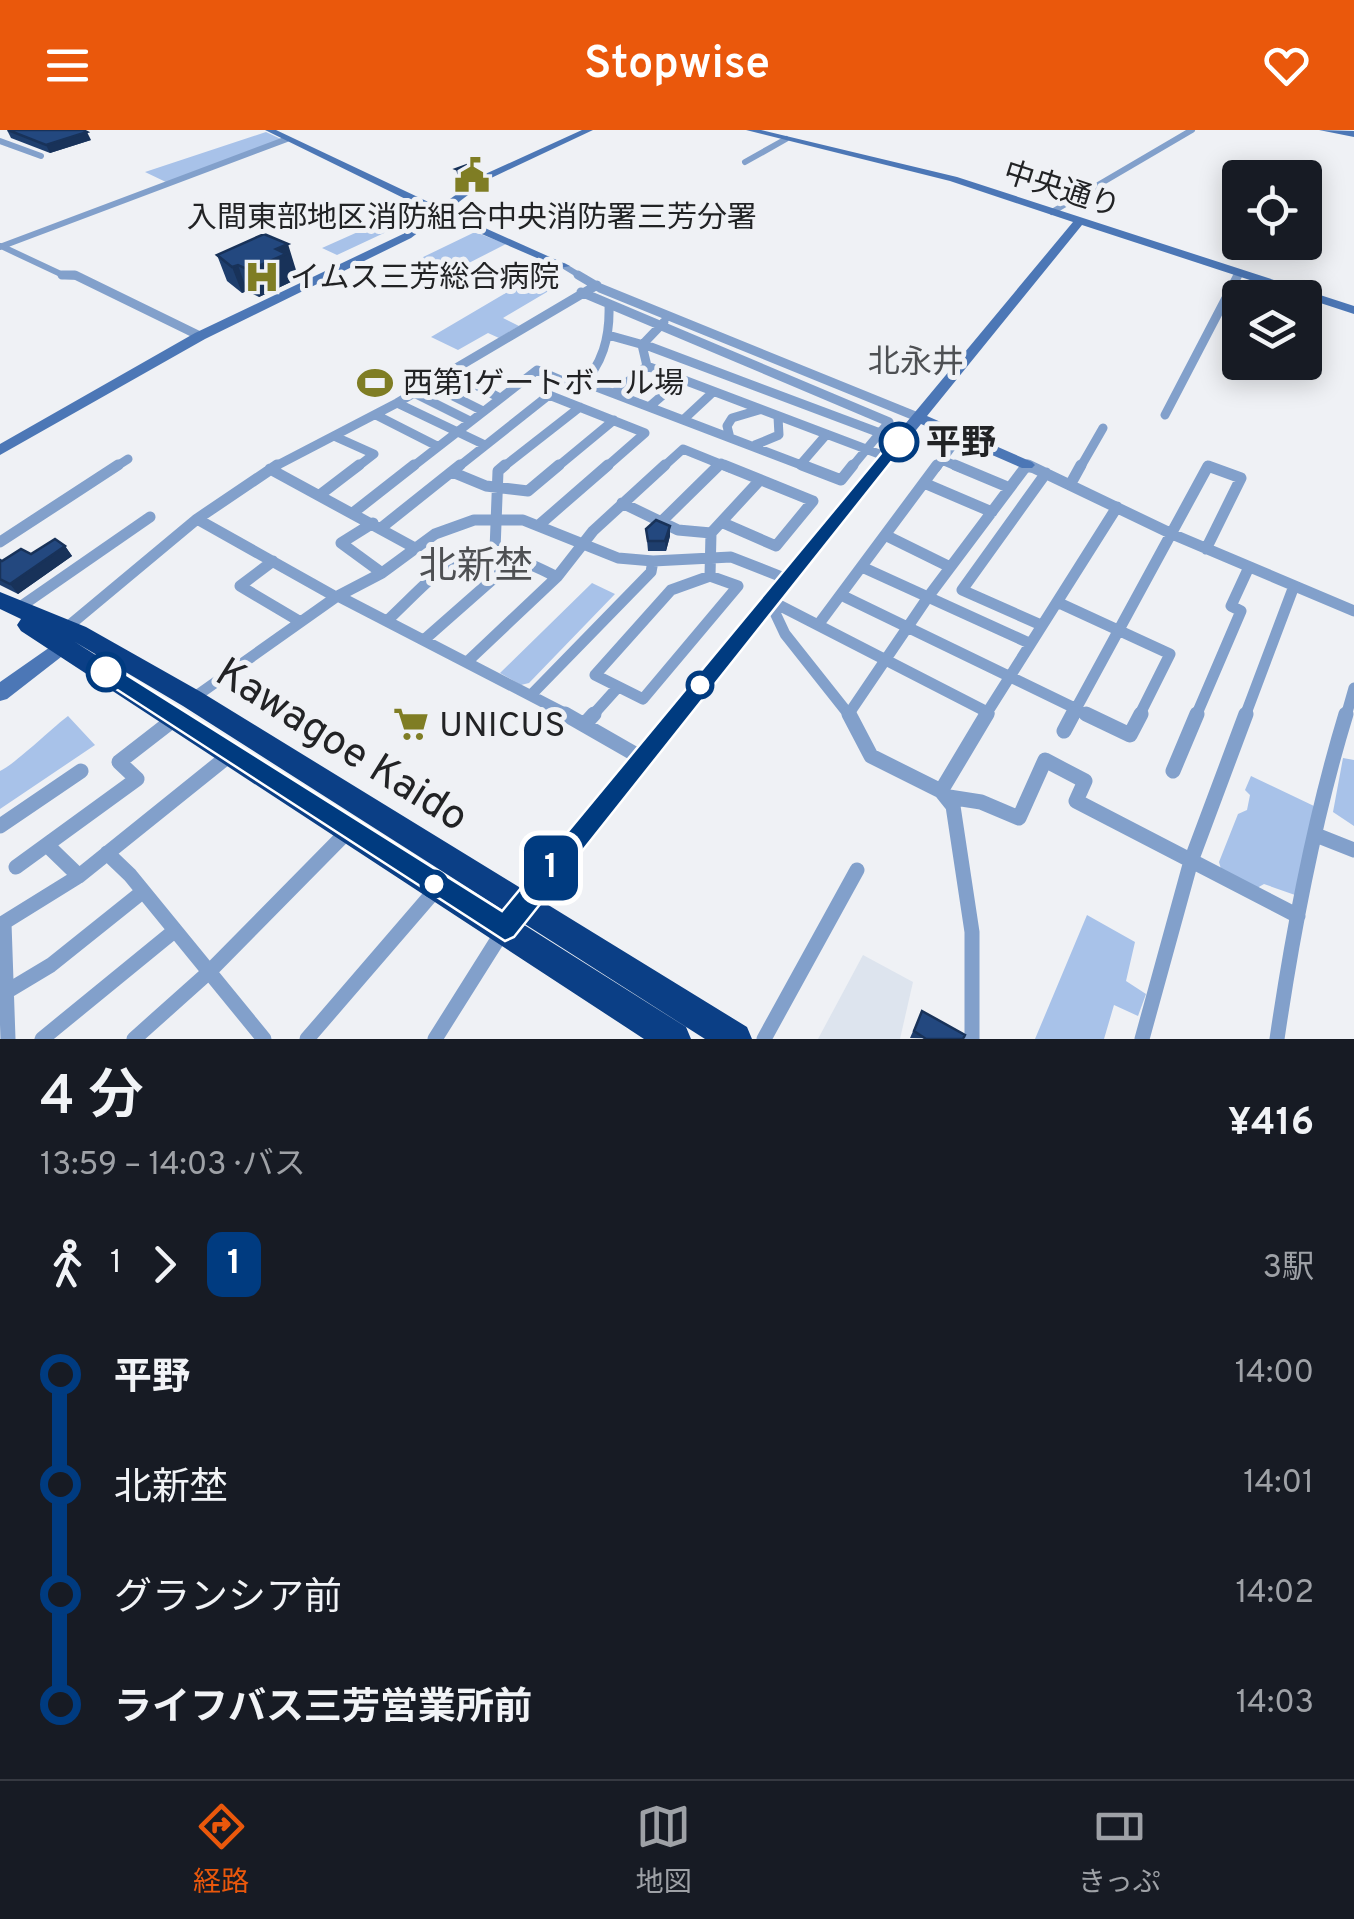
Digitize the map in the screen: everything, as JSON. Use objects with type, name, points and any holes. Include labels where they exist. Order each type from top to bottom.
[{"type":"highway","name":"Kawagoe Kaido","points":[[7,604],[185,708],[513,917],[735,1039]]},
{"type":"highway","name":"Kawagoe Kaido","points":[[185,708],[232,753],[438,886],[513,917],[674,1039]]},
{"type":"street","points":[[272,130],[597,285],[960,435],[1206,550],[1354,610]]},
{"type":"street","points":[[0,450],[200,336],[387,247],[486,177],[589,130]]},
{"type":"street","name":"中央通り","points":[[752,130],[952,179],[1354,310]]},
{"type":"street","points":[[1052,212],[1192,130]]},
{"type":"street","points":[[1323,130],[1354,134]]},
{"type":"street","points":[[1,247],[287,139]]},
{"type":"street","points":[[745,162],[786,139]]},
{"type":"street","points":[[0,141],[41,156]]},
{"type":"street","points":[[435,1039],[513,917],[1079,221]]},
{"type":"street","points":[[1,247],[65,276],[75,275],[200,336]]},
{"type":"street","points":[[1165,415],[1239,272]]},
{"type":"street","points":[[0,693],[196,519],[270,469],[397,403],[597,285]]},
{"type":"street","points":[[581,292],[890,422],[841,480],[586,383]]},
{"type":"street","points":[[354,512],[537,370],[580,388],[604,354],[609,305]]},
{"type":"street","points":[[642,345],[672,315]]},
{"type":"street","points":[[608,335],[880,433]]},
{"type":"street","points":[[642,345],[647,366]]},
{"type":"street","points":[[647,366],[887,457]]},
{"type":"street","points":[[614,394],[647,366]]},
{"type":"street","points":[[450,371],[498,397]]},
{"type":"street","points":[[730,438],[727,426],[732,418],[768,413],[806,373]]},
{"type":"street","points":[[649,407],[679,381]]},
{"type":"street","points":[[429,384],[482,410]]},
{"type":"street","points":[[414,393],[468,420]]},
{"type":"street","points":[[683,420],[712,393]]},
{"type":"street","points":[[382,573],[341,544],[377,526],[550,394],[646,433],[538,525]]},
{"type":"street","points":[[397,403],[485,445]]},
{"type":"street","points":[[496,550],[498,471],[580,407]]},
{"type":"street","points":[[751,446],[777,437],[780,429],[768,413]]},
{"type":"street","points":[[376,414],[437,446]]},
{"type":"street","points":[[452,472],[498,488],[528,490],[614,420]]},
{"type":"street","points":[[1070,484],[1103,428]]},
{"type":"street","points":[[800,465],[826,434]]},
{"type":"street","points":[[818,626],[960,435]]},
{"type":"street","points":[[321,494],[374,454],[336,437]]},
{"type":"street","points":[[467,662],[557,577],[592,531],[683,449],[813,501],[776,546],[721,522]]},
{"type":"street","points":[[0,542],[128,459]]},
{"type":"street","points":[[942,460],[1010,488]]},
{"type":"street","points":[[661,522],[721,464]]},
{"type":"street","points":[[848,715],[928,597],[1027,465]]},
{"type":"street","points":[[1064,731],[1208,466],[1240,478],[1206,550]]},
{"type":"street","points":[[270,469],[415,548]]},
{"type":"street","points":[[1041,625],[962,590],[1046,473]]},
{"type":"street","points":[[710,576],[711,533],[760,480]]},
{"type":"street","points":[[924,483],[992,512]]},
{"type":"street","points":[[622,504],[678,530],[711,533]]},
{"type":"street","points":[[972,1039],[972,932],[960,839],[945,794],[1029,643],[1117,507]]},
{"type":"street","points":[[7,604],[150,517]]},
{"type":"street","points":[[16,867],[137,779],[119,762],[185,708],[299,621],[454,526],[495,518],[538,525],[583,547],[618,558],[653,561],[708,556],[752,562],[787,578]]},
{"type":"street","points":[[196,519],[532,695],[640,757]]},
{"type":"street","points":[[885,534],[950,567]]},
{"type":"street","points":[[388,620],[454,562],[473,552],[496,550],[557,577]]},
{"type":"street","points":[[425,639],[518,557]]},
{"type":"street","points":[[272,561],[240,586],[299,621]]},
{"type":"street","points":[[532,695],[651,572],[653,561]]},
{"type":"street","points":[[862,567],[1029,643]]},
{"type":"street","points":[[1173,770],[1241,611],[1231,606],[1248,567]]},
{"type":"street","points":[[710,576],[738,586],[642,700],[618,687],[595,675],[671,590],[710,576]]},
{"type":"street","points":[[1142,1039],[1191,861],[1294,586]]},
{"type":"street","points":[[840,595],[1130,735],[1170,654],[1056,602]]},
{"type":"street","points":[[769,600],[989,714]]},
{"type":"street","points":[[769,600],[776,622],[796,654],[857,726],[862,748],[871,756],[945,794],[981,802],[1018,818],[1045,760],[1085,781],[1076,801],[1298,916]]},
{"type":"street","points":[[585,724],[618,687]]},
{"type":"street","points":[[1277,1039],[1298,916],[1337,738],[1353,693]]},
{"type":"street","points":[[8,1039],[2,924],[79,876],[232,753]]},
{"type":"street","points":[[0,826],[81,771]]},
{"type":"street","points":[[134,1039],[209,972],[350,830]]},
{"type":"street","points":[[1316,835],[1354,850]]},
{"type":"street","points":[[47,845],[79,876]]},
{"type":"street","points":[[107,853],[130,875],[141,894],[264,1039]]},
{"type":"street","points":[[764,1039],[857,870]]},
{"type":"street","points":[[307,1039],[438,886]]},
{"type":"street","points":[[6,992],[51,965],[141,894]]},
{"type":"street","points":[[42,1039],[173,932]]},
{"type":"shaded area","points":[[266,132],[283,140],[168,183],[145,172]]},
{"type":"shaded area","points":[[416,206],[429,212],[337,255],[322,248]]},
{"type":"shaded area","points":[[475,232],[506,244],[457,269],[417,260]]},
{"type":"shaded area","points":[[528,280],[552,289],[503,318],[519,326],[499,338],[488,333],[458,350],[431,337]]},
{"type":"shaded area","points":[[592,583],[615,594],[529,683],[521,685],[500,673]]},
{"type":"shaded area","points":[[68,716],[95,745],[0,809],[0,771]]},
{"type":"shaded area","points":[[1343,758],[1354,760],[1354,826],[1333,812]]},
{"type":"shaded area","points":[[1251,776],[1314,806],[1295,895],[1264,884],[1257,888],[1221,869],[1219,862],[1238,814],[1247,810],[1250,795],[1245,790]]},
{"type":"shaded area","points":[[1087,915],[1135,942],[1126,981],[1146,994],[1138,1016],[1114,1005],[1104,1039],[1035,1039]]},
{"type":"shaded area","points":[[863,955],[913,982],[900,1039],[818,1039]]},
{"type":"building","points":[[8,130],[83,130],[87,132],[46,145]]},
{"type":"building","points":[[475,167],[467,173],[456,169]]},
{"type":"building","points":[[264,234],[288,244],[276,249],[286,254],[249,270],[238,265],[232,267],[217,255]]},
{"type":"building","points":[[656,520],[670,526],[665,541],[648,541],[646,529]]},
{"type":"building","points":[[55,539],[65,546],[10,584],[0,579],[0,560],[21,549],[31,554]]},
{"type":"building","points":[[922,1011],[965,1035],[963,1039],[926,1039],[914,1031]]},
{"type":"bus line","name":"1","points":[[106,672],[505,928],[899,442]]},
{"type":"place","name":"入間東部地区消防組合中央消防署三芳分署","points":[[472,175]]},
{"type":"place","name":"イムス三芳総合病院","points":[[262,277]]},
{"type":"place","name":"西第1ゲートボール場","points":[[375,383]]},
{"type":"place","name":"平野","points":[[899,442]]},
{"type":"place","name":"UNICUS","points":[[411,724]]},
{"type":"district","name":"北永井","points":[[916,361]]},
{"type":"district","name":"北新埜","points":[[476,565]]}]
